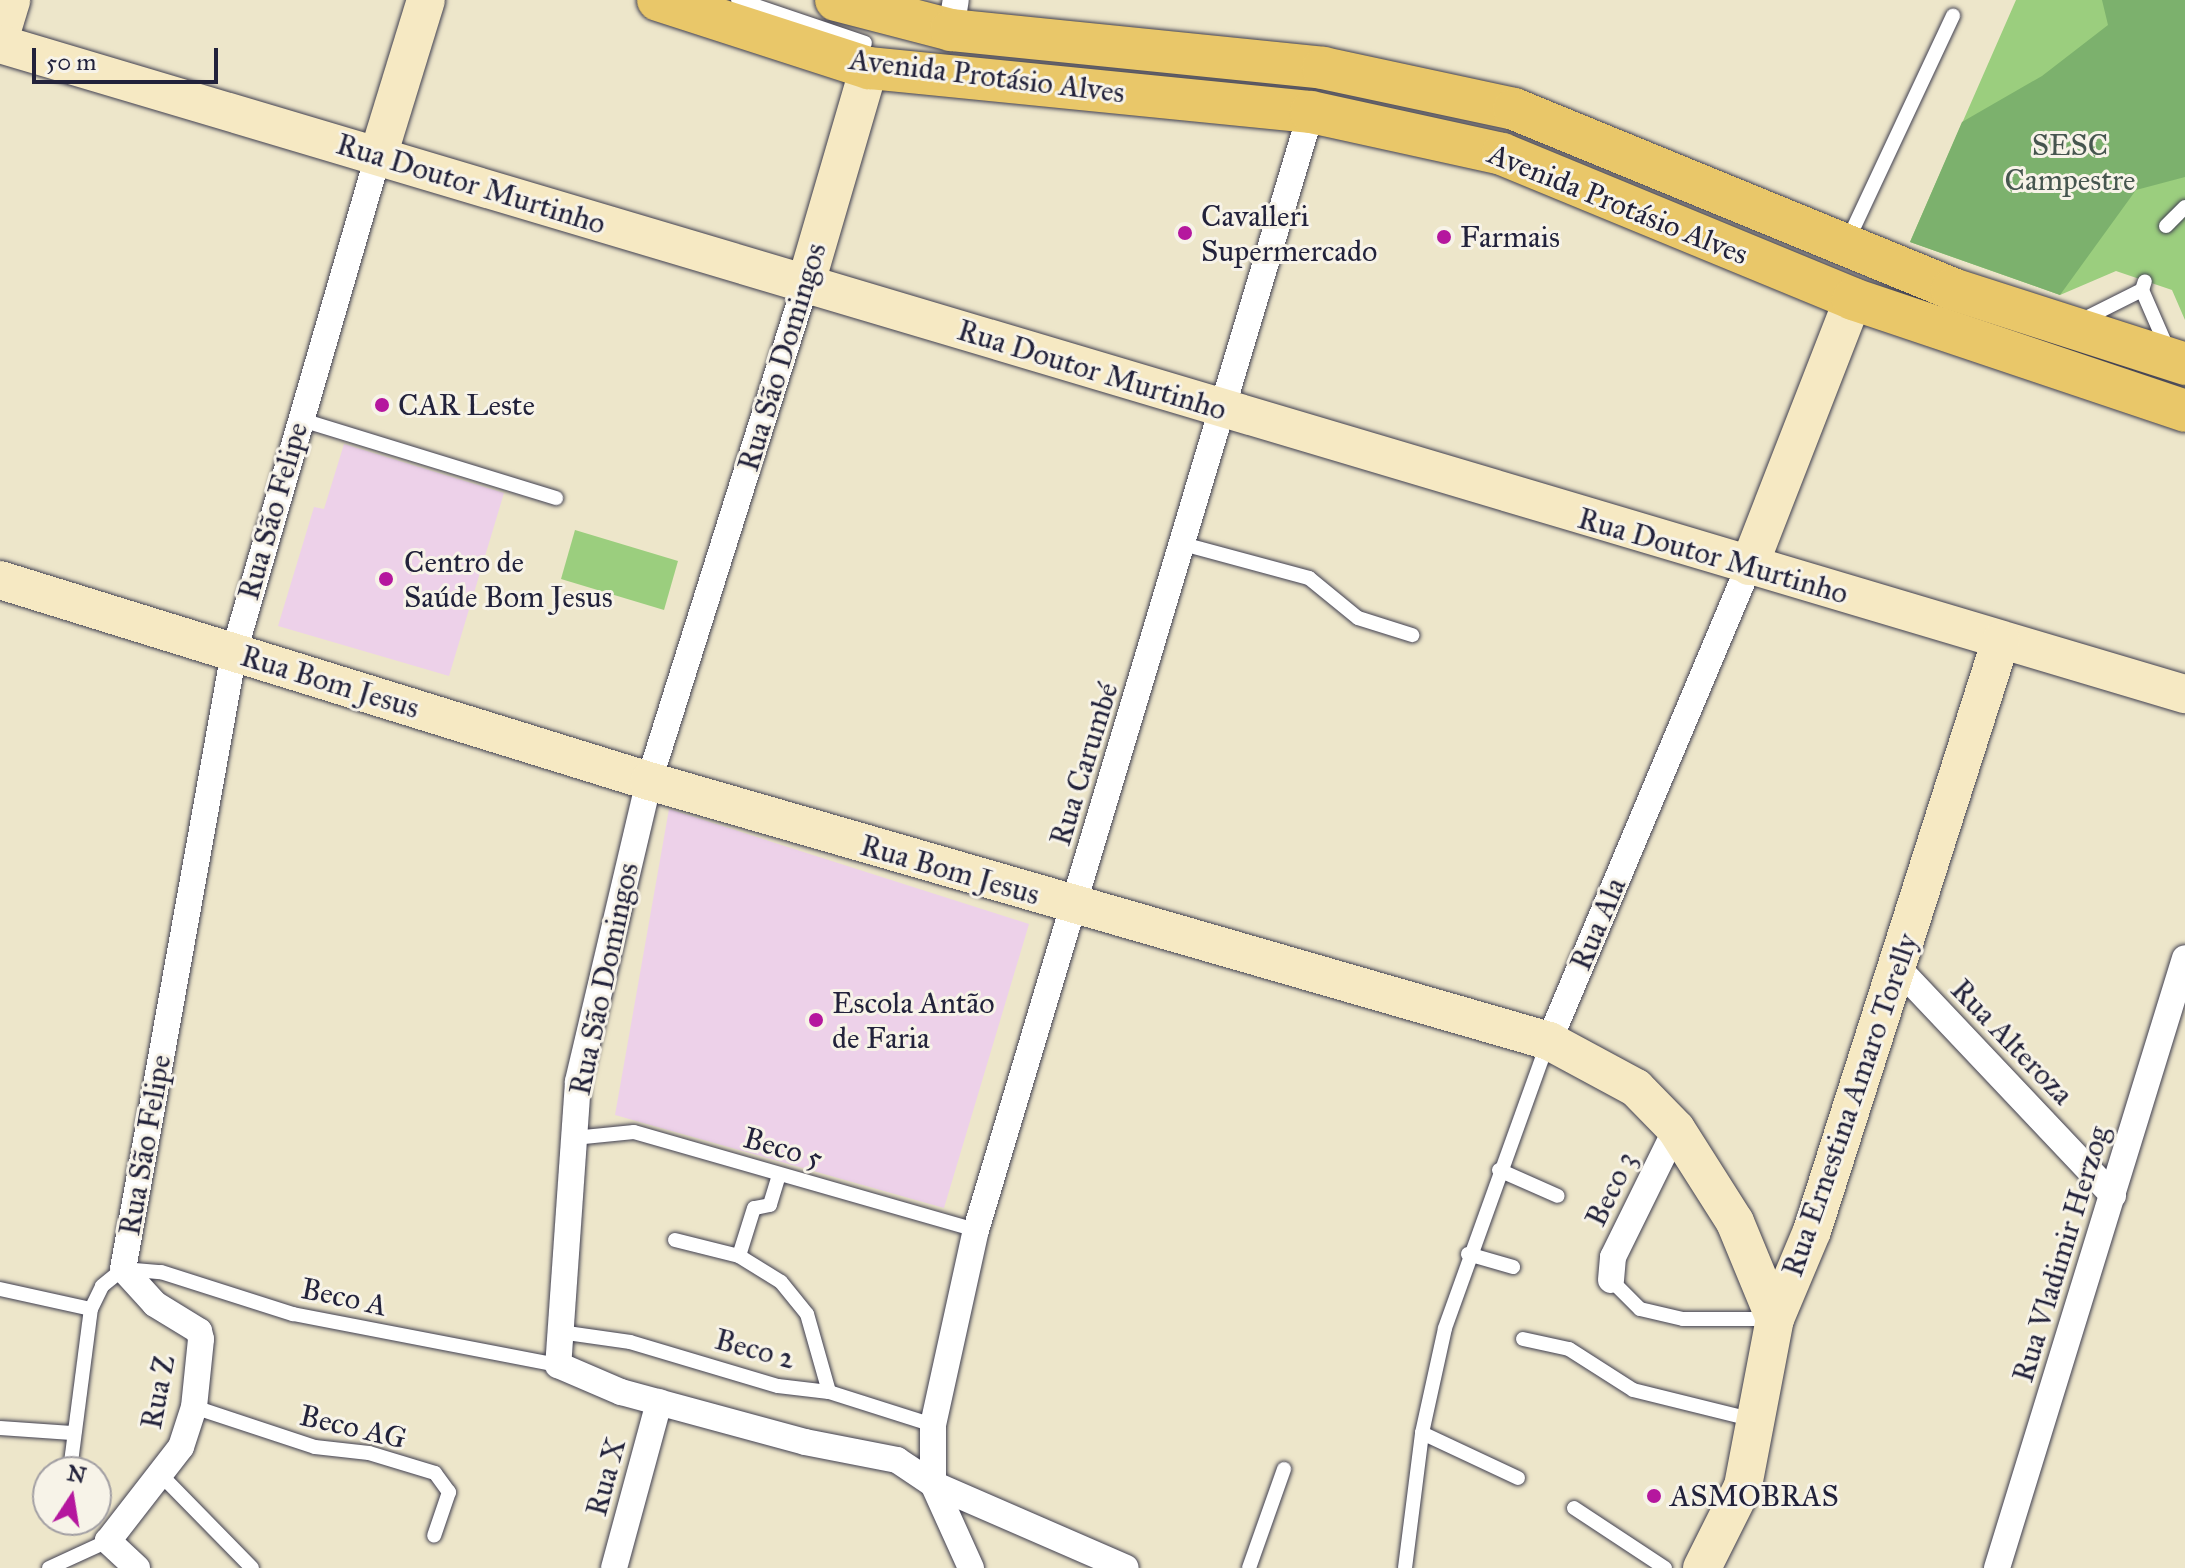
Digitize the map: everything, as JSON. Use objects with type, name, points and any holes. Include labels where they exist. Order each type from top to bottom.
[{"type":"main road","name":"Avenida Protásio Alves","points":[[658,0],[867,55],[1311,112],[1502,154],[1853,299],[2185,411]]},
{"type":"main road","points":[[808,0],[867,55]]},
{"type":"main road","name":"Avenida Protásio Alves","points":[[836,0],[1323,68],[1514,109],[1952,289],[2178,362]]},
{"type":"main road","points":[[1853,299],[1878,281],[1892,279],[1952,289]]},
{"type":"street","points":[[0,37],[11,0]]},
{"type":"street","name":"Rua São Felipe","points":[[123,1269],[234,652],[299,419],[426,0]]},
{"type":"street","name":"Rua Doutor Murtinho","points":[[0,44],[2185,694]]},
{"type":"street","name":"Rua São Domingos","points":[[558,1365],[578,1082],[649,781],[806,283],[867,55]]},
{"type":"street","name":"Rua Carumbé","points":[[933,1484],[933,1425],[976,1230],[1311,112]]},
{"type":"street","name":"Rua Ala","points":[[1549,1041],[1749,566],[1853,299]]},
{"type":"street","name":"Rua Bom Jesus","points":[[0,580],[649,781],[1549,1041],[1636,1088],[1676,1129],[1735,1222],[1775,1319]]},
{"type":"street","name":"Rua Ernestina Amaro Torelly","points":[[1702,1568],[1743,1486],[1775,1319],[1812,1231],[2001,640]]},
{"type":"street","name":"Rua Vladimir Herzog","points":[[1997,1568],[2185,958]]},
{"type":"street","name":"Rua Alteroza","points":[[1898,968],[2113,1195]]},
{"type":"street","name":"Beco 3","points":[[1611,1280],[1613,1257],[1676,1129]]},
{"type":"street","name":"Rua Z","points":[[108,1541],[181,1447],[194,1407],[199,1331],[155,1304],[123,1269]]},
{"type":"street","points":[[558,1365],[659,1402],[805,1442],[897,1460],[933,1484],[1126,1568]]},
{"type":"street","name":"Rua X","points":[[614,1568],[659,1402]]},
{"type":"street","points":[[933,1484],[971,1568]]},
{"type":"street","points":[[108,1541],[137,1568]]},
{"type":"lane","points":[[738,0],[867,55]]},
{"type":"lane","points":[[1845,246],[1953,16]]},
{"type":"lane","points":[[2166,226],[2185,207]]},
{"type":"lane","points":[[2071,326],[2144,286],[2178,362]]},
{"type":"lane","points":[[299,419],[556,498]]},
{"type":"lane","points":[[1183,544],[1309,578],[1358,618],[1412,635]]},
{"type":"lane","name":"Rua Ala","points":[[1405,1568],[1422,1433],[1445,1328],[1468,1254],[1549,1041]]},
{"type":"lane","name":"Beco 5","points":[[574,1138],[634,1132],[976,1230]]},
{"type":"lane","points":[[1499,1170],[1558,1196]]},
{"type":"lane","points":[[739,1256],[754,1208],[770,1205],[779,1175]]},
{"type":"lane","points":[[675,1240],[739,1256],[781,1282],[807,1314],[829,1392]]},
{"type":"lane","points":[[1468,1254],[1513,1267]]},
{"type":"lane","points":[[71,1456],[91,1309],[102,1286],[123,1269]]},
{"type":"lane","name":"Beco A","points":[[123,1269],[161,1272],[293,1314],[558,1365]]},
{"type":"lane","points":[[1611,1280],[1640,1309],[1683,1319],[1775,1319]]},
{"type":"lane","points":[[0,1289],[91,1309]]},
{"type":"lane","name":"Beco 2","points":[[560,1332],[630,1342],[778,1386],[829,1392],[933,1425]]},
{"type":"lane","points":[[1523,1339],[1569,1349],[1601,1373],[1633,1390],[1757,1421]]},
{"type":"lane","name":"Beco AG","points":[[194,1407],[315,1447],[369,1453],[435,1473],[449,1492],[434,1536]]},
{"type":"lane","points":[[0,1428],[72,1433]]},
{"type":"lane","points":[[1422,1433],[1518,1478]]},
{"type":"lane","points":[[1249,1568],[1284,1469]]},
{"type":"lane","points":[[161,1475],[252,1568]]},
{"type":"lane","points":[[1574,1508],[1665,1568]]},
{"type":"lane","points":[[49,1568],[108,1541]]},
{"type":"shaded area","name":"Centro de Saúde Bom Jesus","points":[[344,444],[504,493],[449,676],[278,626],[314,507],[324,509]]},
{"type":"shaded area","name":"Escola Antão de Faria","points":[[669,809],[1029,924],[944,1208],[615,1115]]},
{"type":"green space","name":"SESC Campestre","points":[[2016,0],[2185,0],[2185,320],[2172,290],[2116,271],[2060,295],[1910,242]]},
{"type":"green space","name":"SESC Campestre","points":[[2102,0],[2185,0],[2185,177],[2136,190],[2060,295],[1910,242],[1962,122],[2042,76],[2108,25]]},
{"type":"green space","points":[[575,530],[678,561],[664,610],[561,579]]},
{"type":"place","name":"Cavalleri Supermercado","points":[[1185,233]]},
{"type":"place","name":"Farmais","points":[[1444,237]]},
{"type":"place","name":"CAR Leste","points":[[382,405]]},
{"type":"place","name":"Centro de Saúde Bom Jesus","points":[[386,579]]},
{"type":"place","name":"Escola Antão de Faria","points":[[816,1020]]},
{"type":"place","name":"ASMOBRAS","points":[[1654,1496]]}]
